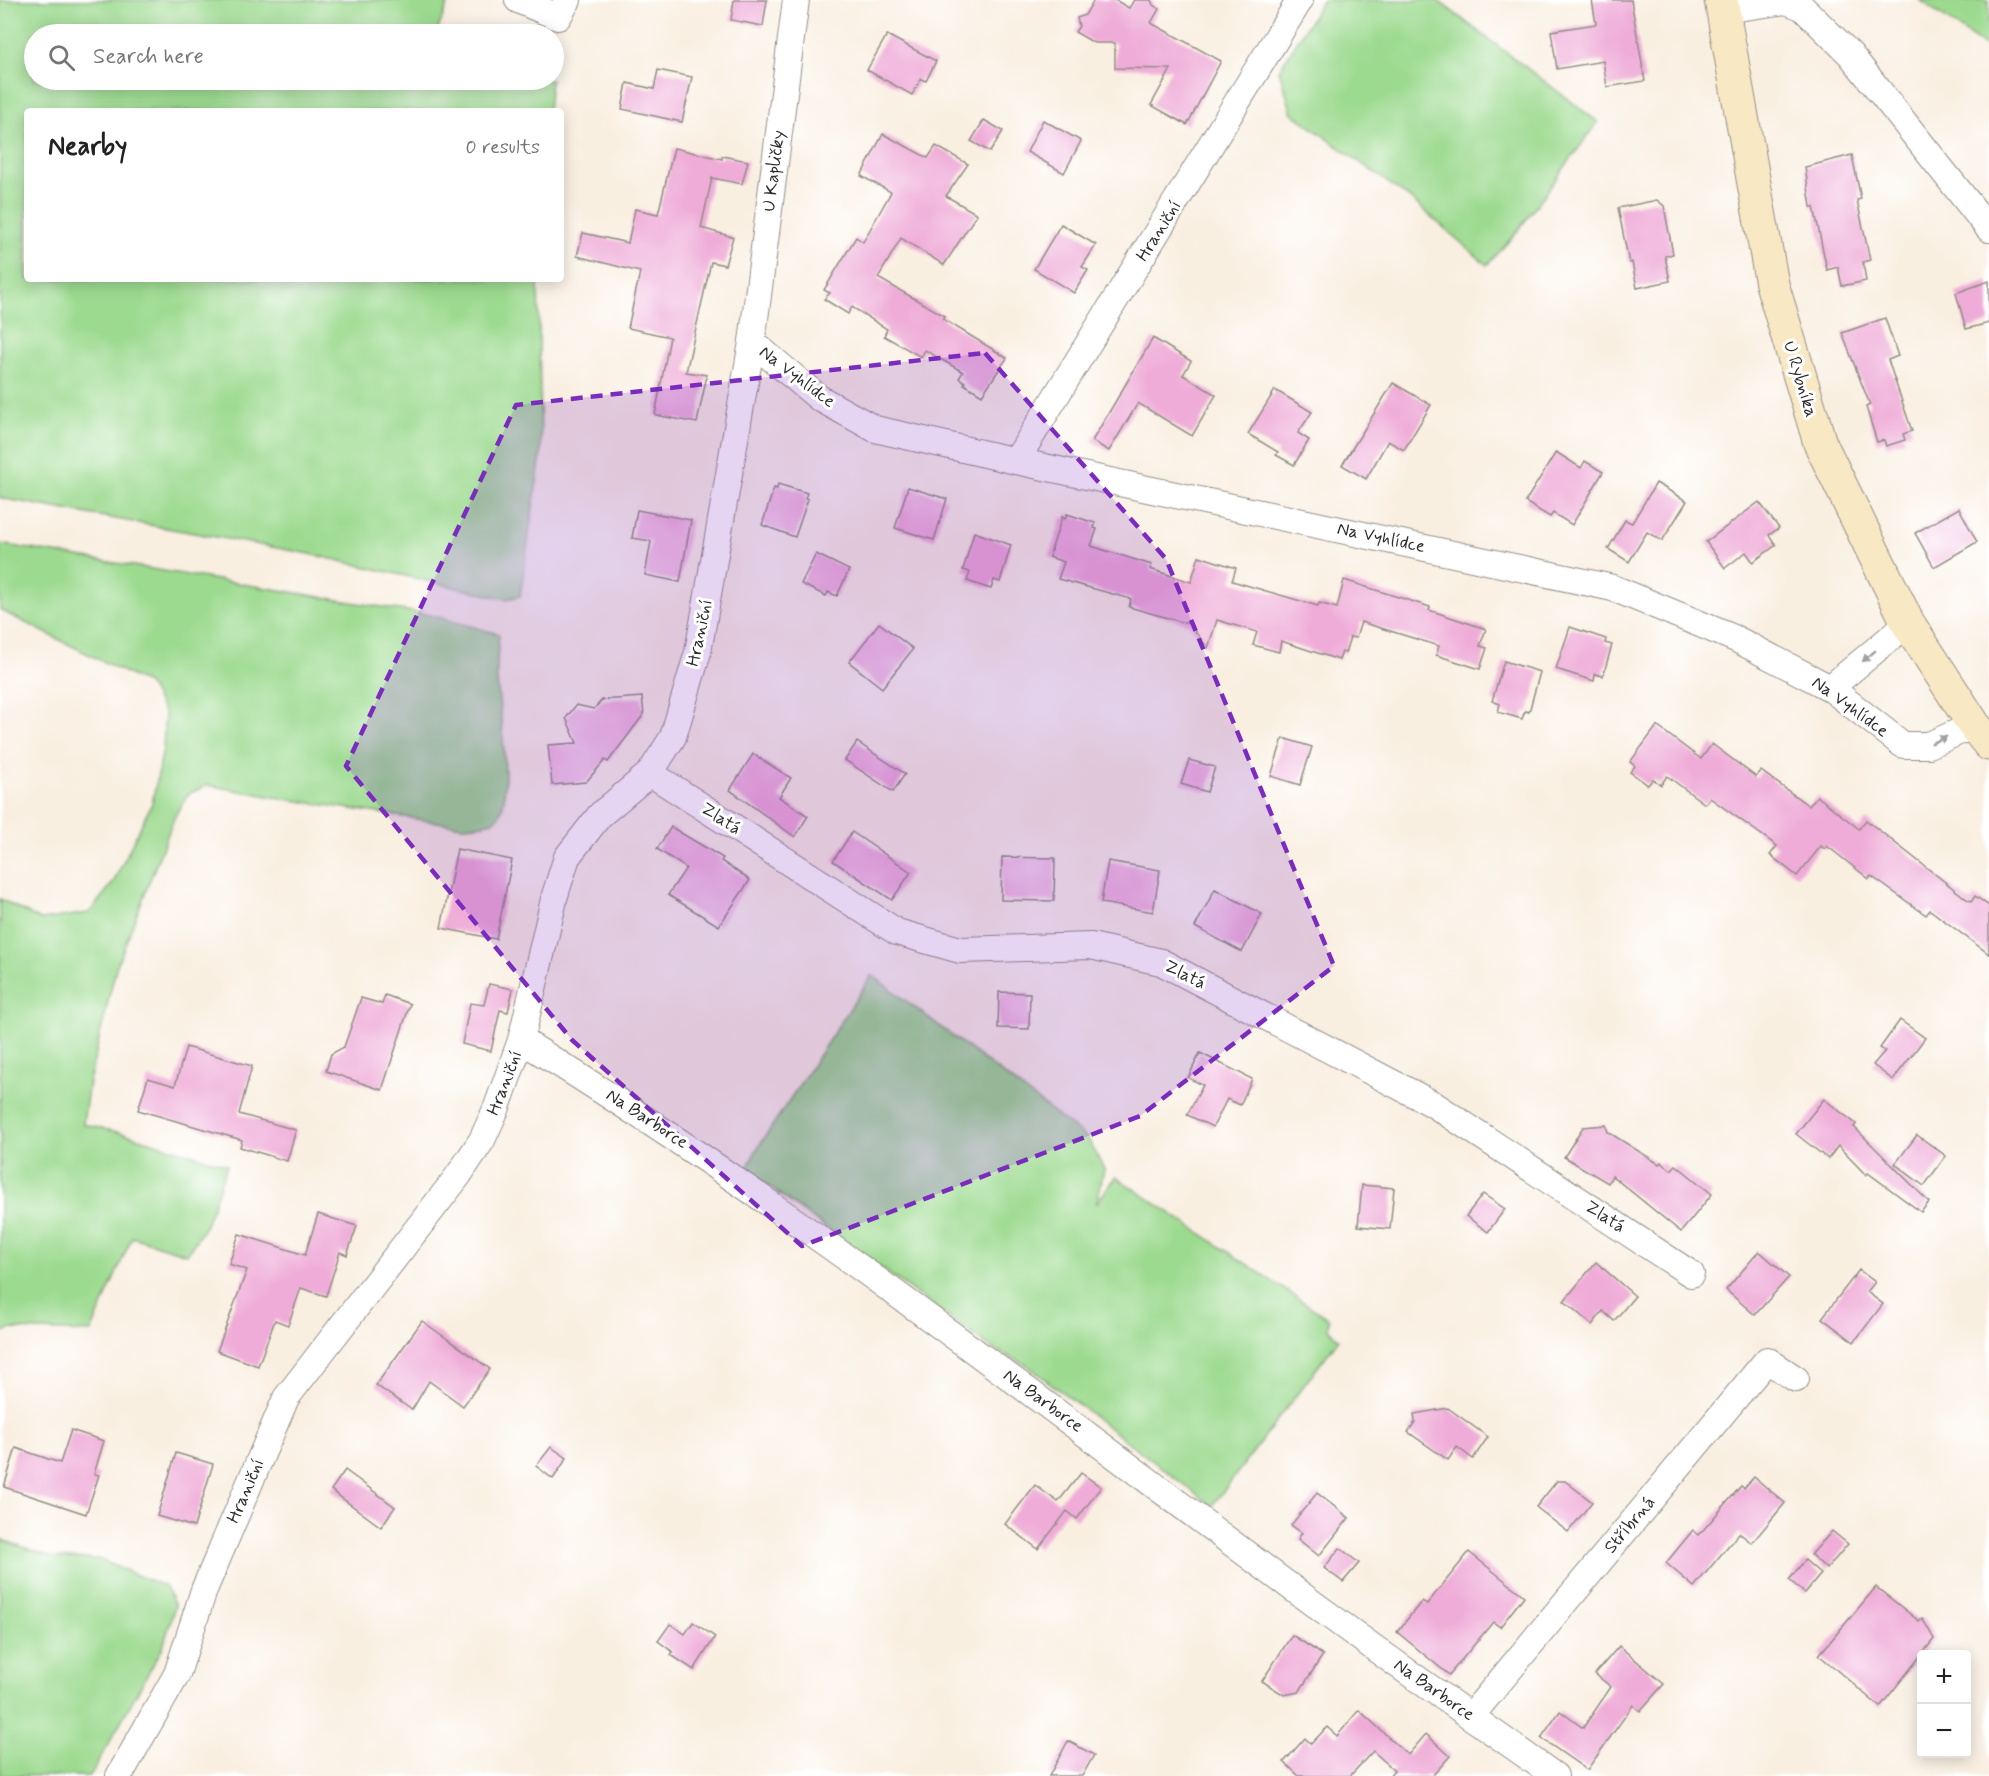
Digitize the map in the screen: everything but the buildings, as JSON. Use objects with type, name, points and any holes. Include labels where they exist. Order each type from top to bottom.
[{"type":"street","points":[[518,0],[558,17],[568,0]]},
{"type":"street","name":"U Kapličky","points":[[752,342],[796,0]]},
{"type":"street","name":"Hraniční","points":[[1016,461],[1300,0]]},
{"type":"street","points":[[1722,5],[1786,1],[1802,6],[1850,54],[1989,229]]},
{"type":"street","name":"U Rybníka","points":[[1722,5],[1772,284],[1820,443],[1908,623],[1981,734]]},
{"type":"street","name":"Na Vyhlídce","points":[[752,342],[819,398],[875,429],[1613,588],[1736,639],[1830,688],[1903,745],[1929,745],[1981,734]]},
{"type":"street","name":"Hraniční","points":[[119,1776],[177,1674],[204,1590],[286,1398],[458,1176],[482,1140],[497,1107],[521,1040],[555,895],[567,857],[600,815],[650,773],[673,737],[698,652],[752,342]]},
{"type":"street","points":[[1830,688],[1908,623]]},
{"type":"street","name":"Zlatá","points":[[650,773],[897,932],[960,950],[1091,946],[1161,962],[1433,1104],[1691,1274]]},
{"type":"street","name":"Na Barborce","points":[[521,1040],[637,1111],[818,1236],[1055,1408],[1327,1614],[1555,1776]]},
{"type":"street","name":"Stříbrná","points":[[1471,1716],[1767,1360],[1796,1379]]},
{"type":"highlighted area","points":[[985,353],[1166,559],[1334,966],[1140,1116],[802,1246],[572,1040],[346,766],[516,405]]},
{"type":"green space","points":[[0,0],[449,0],[440,24],[24,24],[24,90],[550,90],[548,108],[24,108],[24,282],[538,282],[541,454],[520,596],[506,599],[310,554],[0,498]]},
{"type":"green space","points":[[1323,0],[1437,0],[1598,122],[1517,232],[1487,265],[1412,200],[1292,113],[1279,70]]},
{"type":"green space","points":[[1920,0],[1989,0],[1989,49]]},
{"type":"green space","points":[[0,544],[430,615],[499,634],[497,674],[505,773],[502,807],[498,817],[494,820],[463,826],[208,785],[188,794],[174,818],[116,968],[89,1081],[83,1124],[126,1134],[227,1165],[206,1225],[187,1254],[132,1237],[91,1332],[12,1329],[0,1333],[0,899],[41,920],[89,913],[113,883],[152,803],[163,750],[165,714],[148,684],[0,610]]},
{"type":"green space","points":[[872,975],[1088,1139],[1104,1169],[1096,1204],[1116,1177],[1329,1319],[1328,1329],[1339,1339],[1212,1506],[1025,1364],[991,1348],[746,1170],[757,1149]]},
{"type":"green space","points":[[0,1539],[54,1558],[98,1559],[166,1587],[175,1606],[163,1647],[90,1776],[0,1776]]}]
